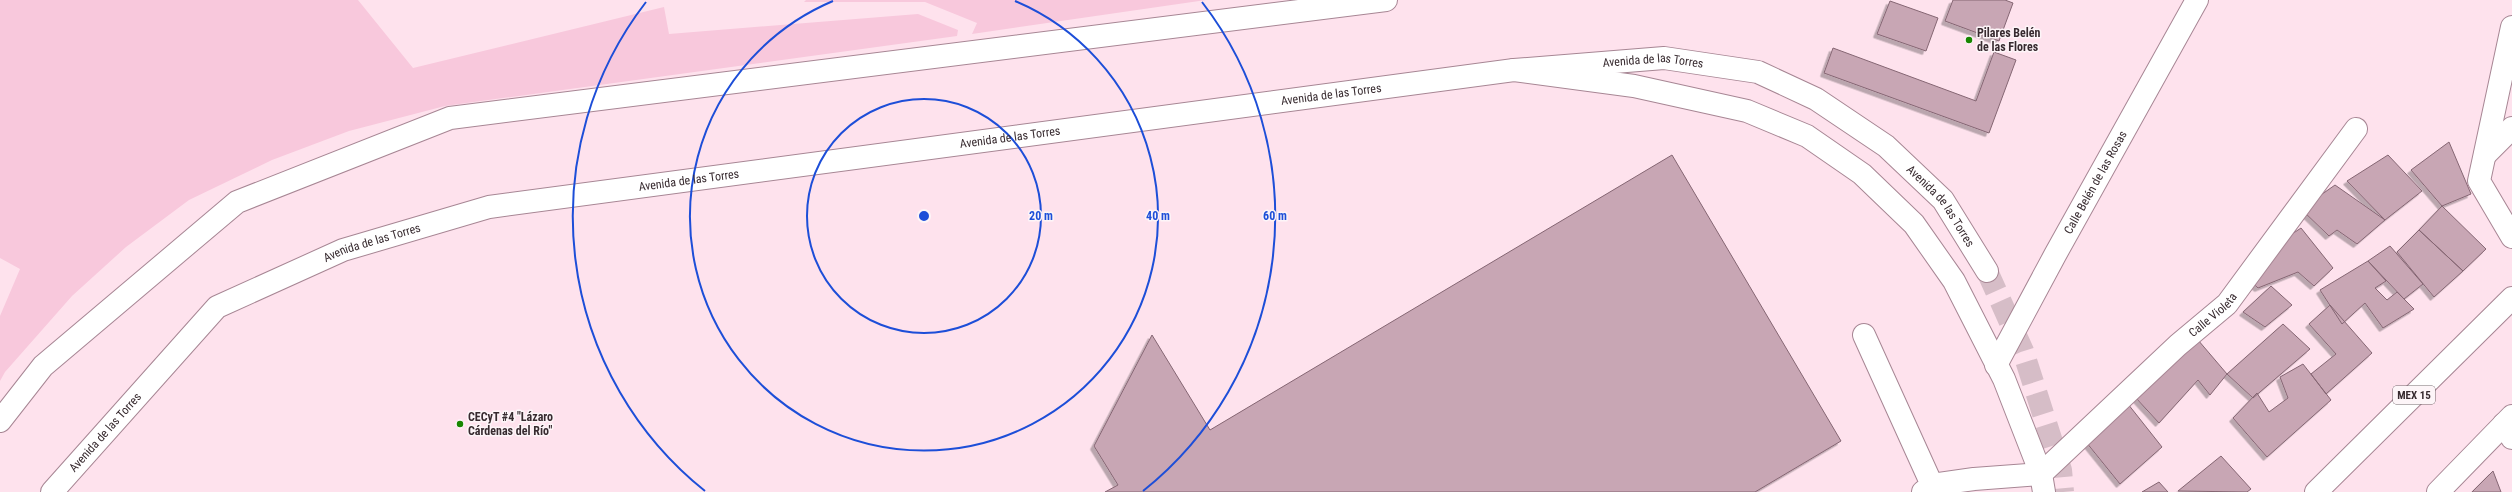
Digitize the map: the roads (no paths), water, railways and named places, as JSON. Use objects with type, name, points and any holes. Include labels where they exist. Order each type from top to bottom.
[{"type":"main road","points":[[0,421],[43,366],[237,202],[450,118],[1386,0]]},
{"type":"main road","name":"Calle Belén de las Rosas","points":[[1996,366],[2055,255],[2197,0]]},
{"type":"main road","points":[[2512,26],[2479,181],[2512,237]]},
{"type":"main road","name":"Avenida de las Torres","points":[[52,492],[218,306],[343,250],[489,207],[1514,70],[1664,58],[1758,72],[1816,99],[1886,146],[1943,200],[1987,270]]},
{"type":"main road","points":[[1514,70],[1634,86],[1747,111],[1807,136],[1862,174],[1914,224],[1954,281],[1996,366],[2042,483],[1974,479],[1929,490],[1864,335]]},
{"type":"main road","points":[[2485,155],[2512,128]]},
{"type":"main road","name":"Calle Violeta","points":[[2042,483],[2178,345],[2227,304],[2356,129]]},
{"type":"main road","name":"MEX 15","points":[[2316,492],[2512,298]]},
{"type":"main road","points":[[2438,492],[2509,426]]},
{"type":"tunnel","points":[[1987,271],[2023,351],[2061,470],[2063,492]]},
{"type":"place","name":"Pilares Belén de las Flores","points":[[1969,40]]},
{"type":"place","name":"CECyT #4 \"Lázaro Cárdenas del Río\"","points":[[460,424]]}]
